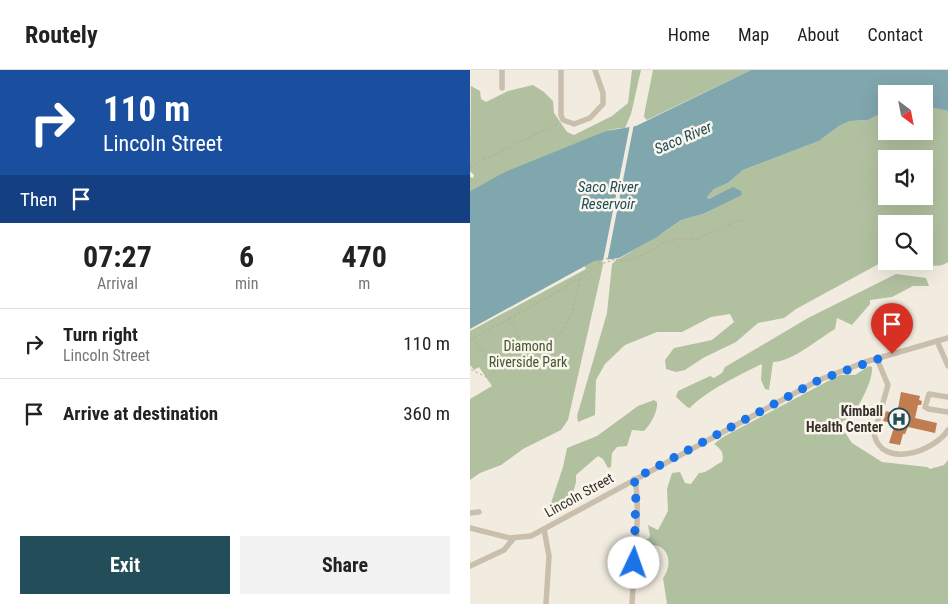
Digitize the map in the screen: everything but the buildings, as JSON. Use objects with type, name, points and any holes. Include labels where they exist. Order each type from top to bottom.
[{"type":"street","points":[[502,70],[502,88]]},
{"type":"street","points":[[561,70],[559,106],[564,120],[570,123],[580,123],[602,107],[603,96],[595,70]]},
{"type":"street","name":"Lincoln Street","points":[[470,566],[504,550],[514,538],[531,536],[812,383],[876,359],[948,338]]},
{"type":"street","points":[[937,341],[948,366]]},
{"type":"street","points":[[876,359],[888,385],[874,430],[876,441],[882,449],[889,454],[902,455],[936,441],[948,430]]},
{"type":"street","points":[[948,397],[929,394],[925,407],[929,410],[948,412]]},
{"type":"street","points":[[632,604],[636,497],[634,479]]},
{"type":"street","points":[[470,513],[479,512]]},
{"type":"street","points":[[470,528],[514,538]]},
{"type":"street","points":[[544,529],[549,556],[546,604]]},
{"type":"path","points":[[470,166],[564,120]]},
{"type":"path","points":[[470,369],[486,377],[528,353],[554,341],[571,316],[580,280],[603,258],[627,261],[651,251],[663,243],[678,239],[696,239],[737,221],[747,221]]},
{"type":"path","points":[[597,263],[605,263],[615,258]]},
{"type":"path","points":[[470,340],[563,289],[575,280],[580,280]]},
{"type":"path","points":[[509,318],[528,353]]},
{"type":"path","points":[[473,338],[496,370]]},
{"type":"green space","points":[[632,70],[641,70],[631,114],[625,128],[601,133],[470,191],[470,177],[473,178],[474,175],[470,171],[471,86],[480,91],[481,99],[486,102],[508,91],[533,85],[553,101],[554,113],[567,132],[574,135],[612,116],[628,103]]},
{"type":"green space","points":[[653,70],[751,70],[647,120],[644,117]]},
{"type":"green space","points":[[933,108],[948,111],[948,262],[933,266],[933,215],[878,215],[878,264],[796,309],[784,318],[758,323],[736,342],[703,358],[685,370],[676,372],[666,369],[665,360],[674,348],[712,340],[734,322],[730,314],[711,317],[682,332],[657,332],[625,345],[605,364],[596,380],[595,415],[578,422],[577,416],[607,313],[612,264],[681,220],[703,214],[741,195],[723,192],[707,199],[714,189],[728,183],[743,170],[819,141],[839,126],[850,121],[868,120],[878,115],[878,140],[933,140]]},
{"type":"green space","name":"Diamond Riverside Park","points":[[602,257],[603,265],[568,420],[561,430],[523,449],[501,465],[480,473],[470,480],[470,399],[492,386],[479,367],[474,370],[470,365],[470,331],[586,269],[583,264]]},
{"type":"green space","points":[[896,274],[926,278],[929,286],[913,286],[892,297],[870,300],[870,304],[852,325],[837,318],[835,329],[796,354],[773,362],[769,390],[765,389],[761,380],[762,364],[714,389],[690,408],[676,397],[678,391],[710,376],[714,378],[722,373],[725,367],[808,318]]},
{"type":"green space","points":[[869,366],[872,367],[872,373],[863,397],[853,413],[840,425],[852,443],[882,462],[927,467],[930,469],[944,465],[948,460],[948,604],[667,604],[663,578],[668,566],[667,554],[660,547],[642,545],[639,542],[640,538],[648,539],[650,536],[648,525],[658,530],[668,511],[667,489],[672,473],[680,472],[685,483],[691,484],[699,473],[705,472],[722,462],[723,456],[721,451],[714,444],[723,437],[840,375],[855,375]]},
{"type":"green space","points":[[654,400],[657,402],[656,409],[649,425],[644,431],[632,430],[627,446],[617,447],[612,453],[611,467],[608,468],[603,459],[598,456],[576,475],[570,504],[564,508],[555,509],[550,506],[563,467],[567,448],[597,436],[638,406]]},
{"type":"water","name":"Saco River Reservoir","points":[[751,70],[948,70],[948,111],[933,108],[933,85],[878,85],[878,115],[868,120],[850,121],[839,126],[819,141],[743,170],[728,183],[714,189],[707,197],[708,199],[733,187],[741,191],[742,195],[703,214],[681,220],[657,237],[619,258],[594,261],[470,329],[470,191],[505,172],[606,131],[636,126]]},
{"type":"pier","points":[[634,124],[607,262],[603,261],[630,125]]},
{"type":"place","name":"Kimball Health Center","points":[[899,419]]},
{"type":"route","points":[[634,563],[636,506],[636,484],[634,479],[760,410],[831,374],[892,354]]},
{"type":"water label","name":"Saco River","points":[[683,138]]}]
